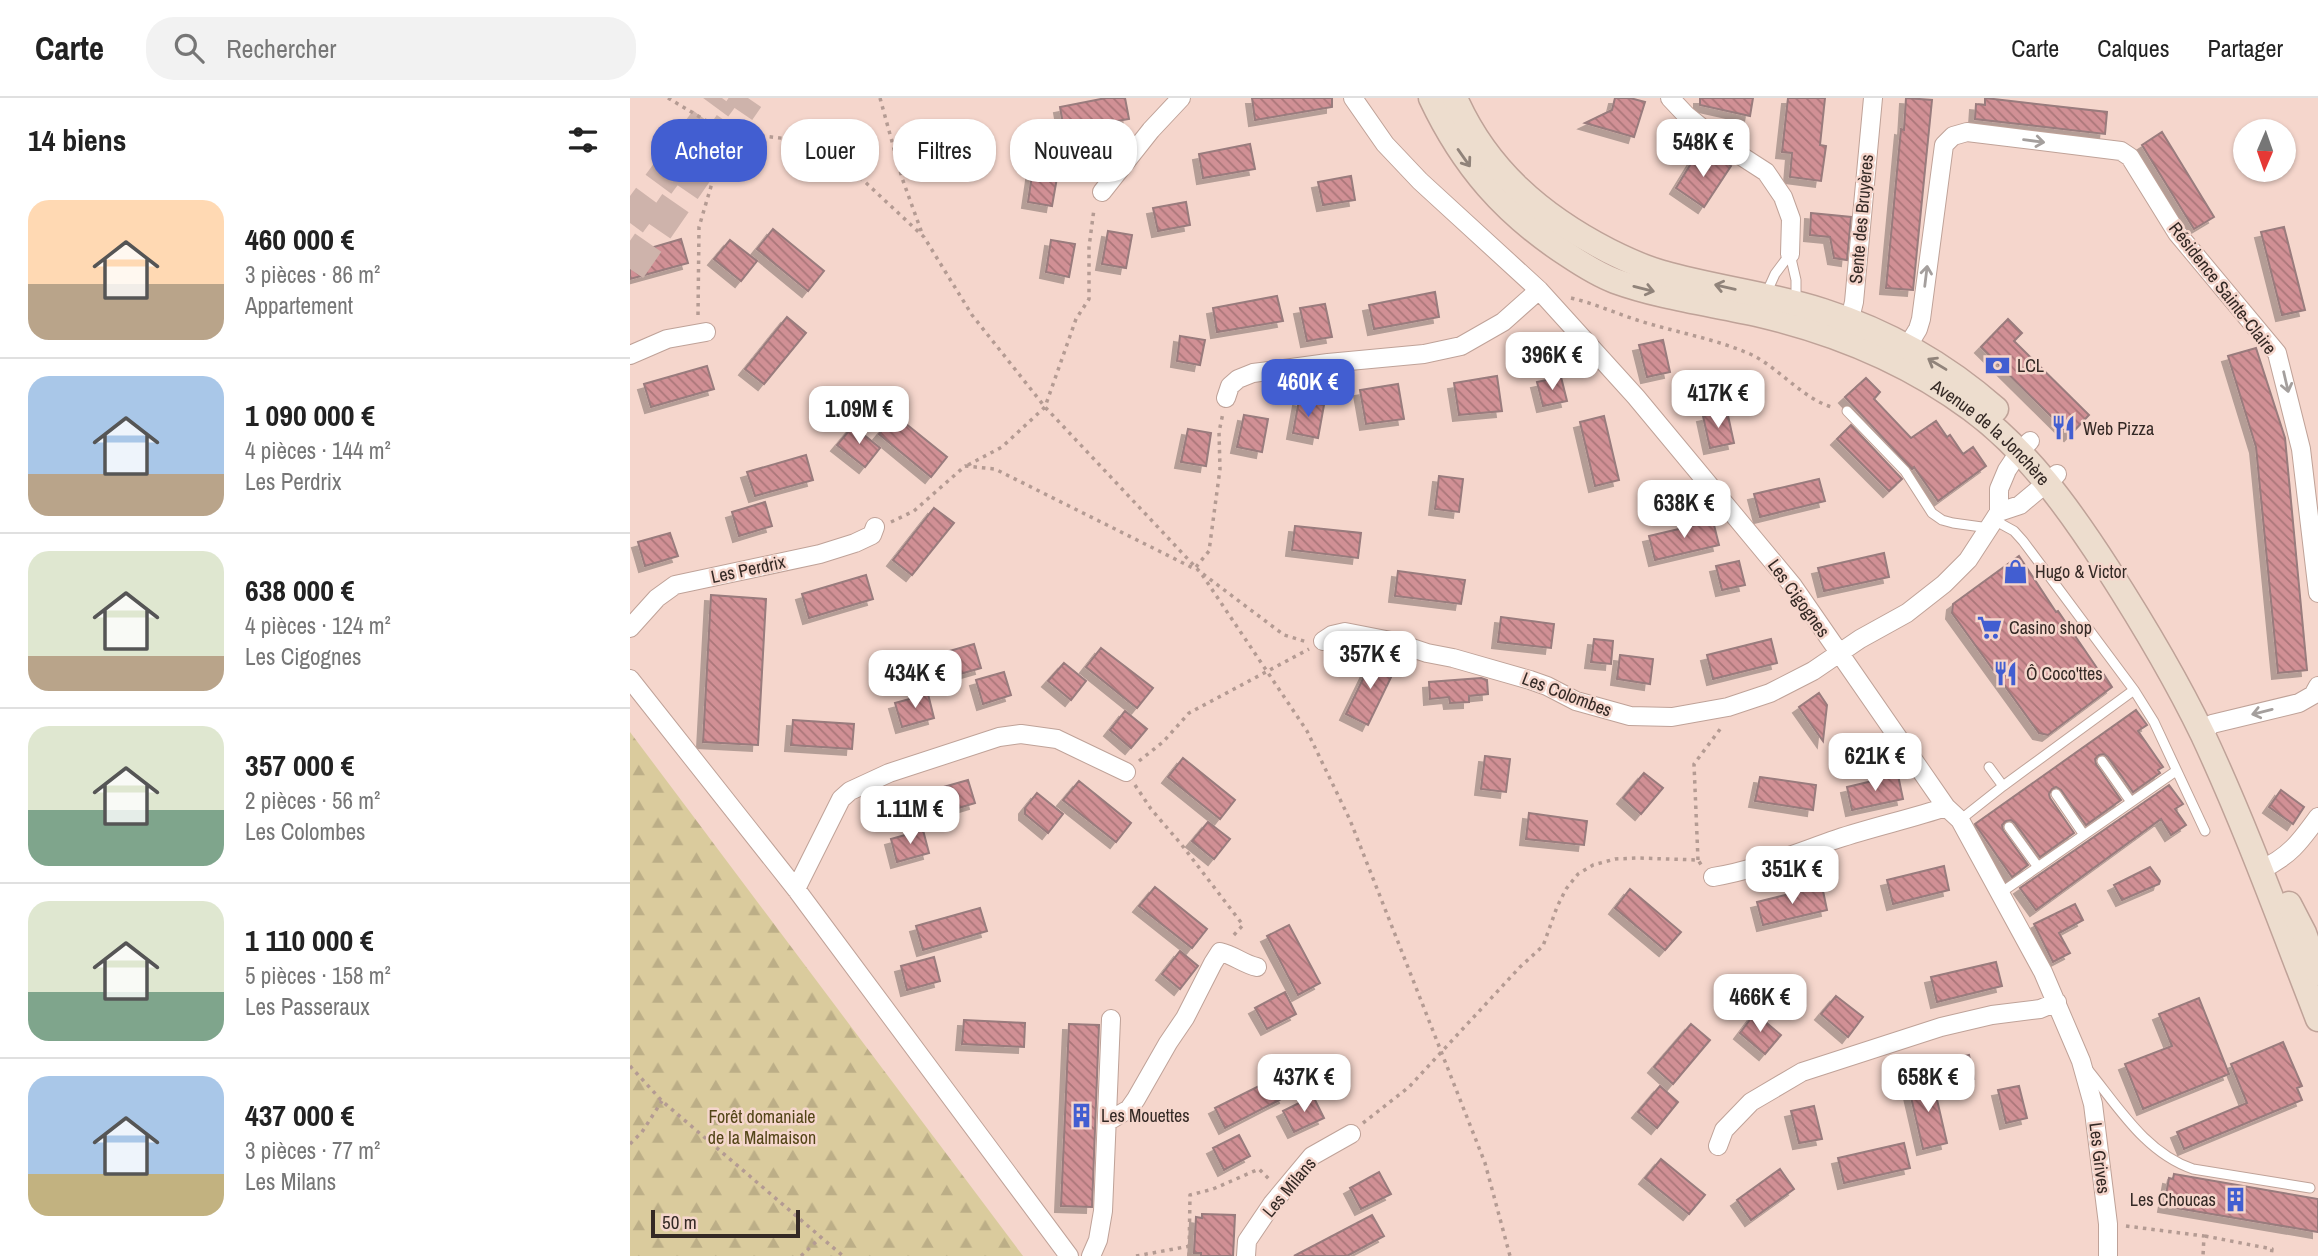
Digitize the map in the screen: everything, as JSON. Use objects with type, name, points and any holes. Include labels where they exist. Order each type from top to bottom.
[{"type":"street","points":[[1102,192],[1150,130],[1181,98]]},
{"type":"street","name":"Les Cigognes","points":[[1353,98],[1385,144],[1420,181],[1539,290],[1636,397],[1793,586],[1946,807],[1960,820],[2043,972],[2081,1061]]},
{"type":"street","name":"Avenue de la Jonchère","points":[[1431,98],[1460,152],[1482,182],[1516,218],[1584,265],[1612,280],[1643,289],[1794,313],[1822,310],[1847,330],[1902,355],[1951,372],[1993,407],[2051,478],[2083,509],[2151,610],[2207,729],[2266,867],[2318,1019]]},
{"type":"street","name":"Avenue de la Jonchère","points":[[1455,98],[1483,149],[1503,172],[1530,201],[1583,238],[1634,264],[1762,306]]},
{"type":"street","points":[[1670,98],[1718,141],[1766,172],[1783,197],[1791,219],[1790,254]]},
{"type":"street","name":"Sente des Bruyères","points":[[1847,330],[1854,302],[1873,98]]},
{"type":"street","name":"Résidence Sainte-Claire","points":[[1902,355],[1921,319],[1944,145],[1953,136],[1968,132],[2121,151],[2130,157],[2177,233],[2277,353],[2301,449],[2318,593]]},
{"type":"street","points":[[1226,398],[1230,386],[1238,379],[1253,373],[1424,354],[1461,346],[1503,321],[1539,290]]},
{"type":"street","points":[[630,355],[656,342],[702,332]]},
{"type":"street","name":"Les Colombes","points":[[1323,642],[1332,635],[1345,632],[1391,641],[1427,653],[1505,672],[1547,686],[1576,701],[1630,716],[1672,717],[1709,712],[1770,693],[1813,671],[1860,639],[1907,613],[1944,584],[1968,560],[1994,520],[1999,489],[2007,470],[2025,447]]},
{"type":"street","name":"Les Colombes","points":[[1994,520],[2020,505],[2051,478]]},
{"type":"street","name":"Les Perdrix","points":[[630,628],[657,598],[675,585],[820,554],[864,539],[872,534],[875,527]]},
{"type":"street","points":[[630,679],[796,889],[1069,1256]]},
{"type":"street","points":[[2207,729],[2299,703],[2313,695],[2318,686]]},
{"type":"street","points":[[796,889],[841,799],[850,791],[889,774],[999,737],[1021,734],[1057,739],[1126,772]]},
{"type":"street","points":[[1713,877],[1791,857],[1835,840],[1946,807]]},
{"type":"street","points":[[2266,867],[2282,859],[2298,844],[2318,817]]},
{"type":"street","name":"Avenue de la Jonchère","points":[[2266,867],[2304,933],[2318,974]]},
{"type":"street","points":[[1107,1122],[1129,1109],[1136,1099],[1185,1018],[1220,952],[1231,955],[1244,964],[1257,967]]},
{"type":"street","points":[[1718,1146],[1724,1130],[1751,1102],[1802,1072],[1941,1027],[1992,1015],[2040,1009],[2057,1002]]},
{"type":"street","points":[[1091,1256],[1098,1240],[1103,1211],[1111,1019]]},
{"type":"street","name":"Les Grives","points":[[2081,1061],[2093,1104],[2108,1224],[2108,1256]]},
{"type":"street","name":"Les Milans","points":[[1246,1256],[1247,1241],[1312,1156],[1351,1134]]},
{"type":"lane","points":[[1762,306],[1775,274],[1790,254]]},
{"type":"lane","points":[[1790,254],[1796,280],[1794,313]]},
{"type":"lane","points":[[1847,411],[1905,471],[1932,513],[1953,523],[1994,520],[2014,531],[2023,541],[2134,690],[2154,722],[2205,831]]},
{"type":"lane","points":[[1960,820],[2134,690]]},
{"type":"lane","points":[[2102,761],[2132,802]]},
{"type":"lane","points":[[1989,767],[2003,786]]},
{"type":"lane","points":[[1999,894],[2176,771]]},
{"type":"lane","points":[[2056,794],[2084,835]]},
{"type":"lane","points":[[2009,827],[2038,867]]},
{"type":"lane","points":[[2081,1061],[2143,1138],[2163,1156],[2193,1169],[2309,1188]]},
{"type":"path","points":[[668,98],[703,119]]},
{"type":"path","points":[[880,98],[902,178],[924,237],[972,315],[1045,407],[1201,573],[1307,732],[1350,820],[1442,1049],[1485,1163],[1510,1256]]},
{"type":"path","points":[[767,136],[807,141],[826,150],[848,166],[924,237]]},
{"type":"path","points":[[702,332],[699,227],[712,182]]},
{"type":"path","points":[[875,527],[914,511],[965,466],[1002,447],[1045,407],[1076,319],[1089,299],[1092,217],[1097,195],[1102,192]]},
{"type":"path","points":[[1539,290],[1578,299],[1638,321],[1717,341],[1752,355],[1780,372],[1822,405],[1847,411]]},
{"type":"path","points":[[1196,567],[1209,551],[1220,469],[1219,432],[1226,398]]},
{"type":"path","points":[[965,466],[995,469],[1201,573],[1237,597],[1284,635],[1305,642],[1323,642]]},
{"type":"path","points":[[1220,952],[1242,925],[1151,809],[1126,772],[1163,742],[1189,713],[1323,642]]},
{"type":"path","points":[[1713,877],[1698,860],[1694,764],[1740,703]]},
{"type":"path","points":[[1351,1134],[1371,1115],[1409,1087],[1442,1049],[1543,946],[1557,907],[1578,874],[1593,865],[1615,859],[1698,860]]},
{"type":"path","points":[[630,1066],[662,1101],[843,1256]]},
{"type":"path","points":[[630,1143],[642,1132],[662,1101]]},
{"type":"path","points":[[1189,1256],[1190,1195],[1213,1189],[1259,1169],[1282,1193]]},
{"type":"path","points":[[2108,1224],[2204,1236],[2272,1249],[2271,1256]]},
{"type":"path","points":[[2203,1256],[2204,1236]]},
{"type":"path","points":[[801,1256],[821,1237]]},
{"type":"path","points":[[1136,1256],[1189,1246]]},
{"type":"green space","name":"Forêt domaniale de la Malmaison","points":[[630,732],[1023,1256],[630,1256]]},
{"type":"building","points":[[1106,98],[1125,98],[1129,119],[1062,119],[1060,107]]},
{"type":"building","points":[[1252,98],[1332,98],[1332,107],[1255,120]]},
{"type":"building","points":[[1615,98],[1645,102],[1634,137],[1585,123],[1612,110]]},
{"type":"building","points":[[1700,98],[1753,98],[1750,116],[1700,105]]},
{"type":"building","points":[[1788,98],[1825,98],[1820,145],[1826,146],[1821,181],[1790,177],[1792,153],[1782,152]]},
{"type":"building","points":[[1906,98],[1932,100],[1913,290],[1886,288]]},
{"type":"building","points":[[1985,98],[2107,112],[2105,134],[1975,119],[1976,104],[1985,105]]},
{"type":"building","points":[[2162,132],[2214,217],[2194,229],[2142,145]]},
{"type":"building","points":[[1250,144],[1255,169],[1203,178],[1199,154]]},
{"type":"building","points":[[1714,155],[1731,166],[1704,207],[1676,188],[1695,157],[1707,165]]},
{"type":"building","points":[[1351,176],[1355,200],[1323,205],[1318,182]]},
{"type":"building","points":[[1031,182],[1056,182],[1052,206],[1028,202]]},
{"type":"building","points":[[1186,202],[1190,225],[1158,231],[1153,208]]},
{"type":"building","points":[[1811,213],[1851,217],[1847,260],[1834,258],[1830,237],[1810,235]]},
{"type":"building","points":[[2284,227],[2305,310],[2282,315],[2261,232]]},
{"type":"building","points":[[773,229],[824,271],[808,291],[757,249]]},
{"type":"building","points":[[1108,231],[1132,235],[1126,268],[1102,264]]},
{"type":"building","points":[[681,239],[688,263],[630,279],[630,254]]},
{"type":"building","points":[[730,240],[757,261],[741,281],[714,259]]},
{"type":"building","points":[[1051,240],[1075,244],[1069,277],[1046,272]]},
{"type":"building","points":[[1435,292],[1439,317],[1374,329],[1369,305]]},
{"type":"building","points":[[1277,296],[1283,321],[1217,332],[1213,308]]},
{"type":"building","points":[[1325,304],[1332,337],[1307,341],[1300,308]]},
{"type":"building","points":[[787,317],[806,333],[764,384],[745,369]]},
{"type":"building","points":[[2008,319],[2022,333],[2014,341],[2089,415],[2070,435],[1981,347]]},
{"type":"building","points":[[1180,336],[1205,340],[1200,365],[1177,361]]},
{"type":"building","points":[[1663,340],[1670,372],[1647,377],[1639,345]]},
{"type":"building","points":[[2256,348],[2285,438],[2307,670],[2278,673],[2256,447],[2228,356]]},
{"type":"building","points":[[707,366],[714,389],[651,407],[644,384]]},
{"type":"building","points":[[1497,376],[1502,411],[1459,415],[1454,383]]},
{"type":"building","points":[[1561,377],[1567,401],[1543,406],[1537,382]]},
{"type":"building","points":[[1866,378],[1880,392],[1874,399],[1911,438],[1936,421],[1963,454],[1973,447],[1986,466],[1938,501],[1914,467],[1912,469],[1845,397]]},
{"type":"building","points":[[1398,384],[1404,419],[1366,424],[1360,390]]},
{"type":"building","points":[[1299,400],[1324,405],[1318,438],[1293,433]]},
{"type":"building","points":[[1727,411],[1734,443],[1710,448],[1703,416]]},
{"type":"building","points":[[895,415],[947,457],[931,477],[879,434]]},
{"type":"building","points":[[1244,415],[1268,419],[1262,452],[1237,447]]},
{"type":"building","points":[[1604,416],[1619,480],[1595,486],[1580,422]]},
{"type":"building","points":[[1851,425],[1902,479],[1889,491],[1837,439]]},
{"type":"building","points":[[853,426],[880,448],[865,467],[837,445]]},
{"type":"building","points":[[1188,429],[1211,433],[1206,466],[1181,462]]},
{"type":"building","points":[[806,455],[813,480],[755,496],[747,472]]},
{"type":"building","points":[[1439,476],[1463,479],[1459,512],[1435,509]]},
{"type":"building","points":[[1819,479],[1825,501],[1760,517],[1754,494]]},
{"type":"building","points":[[765,502],[772,526],[739,536],[732,512]]},
{"type":"building","points":[[934,508],[954,523],[912,575],[893,560]]},
{"type":"building","points":[[1713,521],[1719,545],[1655,560],[1649,536]]},
{"type":"building","points":[[1295,526],[1361,533],[1358,558],[1292,550]]},
{"type":"building","points":[[670,533],[678,556],[645,566],[638,542]]},
{"type":"building","points":[[1884,553],[1889,577],[1824,591],[1818,568]]},
{"type":"building","points":[[2019,556],[2056,612],[2058,611],[2112,687],[2048,735],[2039,733],[1952,613],[1953,604]]},
{"type":"building","points":[[1739,561],[1745,585],[1722,590],[1716,566]]},
{"type":"building","points":[[1398,571],[1465,580],[1461,604],[1395,596]]},
{"type":"building","points":[[866,575],[873,599],[809,618],[802,594]]},
{"type":"building","points":[[711,595],[766,599],[758,745],[703,742]]},
{"type":"building","points":[[1501,617],[1554,624],[1551,648],[1498,642]]},
{"type":"building","points":[[1594,639],[1613,641],[1611,664],[1591,662]]},
{"type":"building","points":[[1771,639],[1777,663],[1713,679],[1707,655]]},
{"type":"building","points":[[974,644],[981,668],[918,686],[911,662]]},
{"type":"building","points":[[1101,648],[1153,688],[1137,708],[1086,667]]},
{"type":"building","points":[[1620,655],[1653,659],[1650,684],[1617,679]]},
{"type":"building","points":[[1373,658],[1395,669],[1368,725],[1346,714]]},
{"type":"building","points":[[1064,663],[1086,681],[1071,700],[1048,681]]},
{"type":"building","points":[[1004,672],[1011,695],[983,704],[976,680]]},
{"type":"building","points":[[1481,678],[1487,680],[1488,694],[1469,696],[1469,702],[1450,703],[1449,697],[1430,699],[1429,682]]},
{"type":"building","points":[[1819,693],[1827,705],[1823,741],[1799,707]]},
{"type":"building","points":[[928,694],[934,718],[902,727],[895,703]]},
{"type":"building","points":[[2136,710],[2147,725],[2138,731],[2163,767],[2158,770],[2160,773],[2133,792],[2108,757],[2099,755],[2095,759],[2096,764],[2121,800],[2086,825],[2061,790],[2056,787],[2052,789],[2050,798],[2074,833],[2040,857],[2015,823],[2006,821],[2002,825],[2003,830],[2028,865],[2012,877],[1975,824]]},
{"type":"building","points":[[1125,711],[1147,729],[1131,748],[1110,730]]},
{"type":"building","points":[[793,720],[854,724],[852,749],[791,745]]},
{"type":"building","points":[[1485,756],[1510,759],[1506,792],[1481,789]]},
{"type":"building","points":[[1183,758],[1235,800],[1220,819],[1168,777]]},
{"type":"building","points":[[1644,773],[1663,788],[1641,814],[1623,798]]},
{"type":"building","points":[[1898,775],[1903,799],[1852,810],[1847,787]]},
{"type":"building","points":[[1760,777],[1816,785],[1813,810],[1755,801]]},
{"type":"building","points":[[968,780],[975,803],[912,822],[905,798]]},
{"type":"building","points":[[1079,781],[1131,823],[1116,842],[1063,800]]},
{"type":"building","points":[[2169,785],[2183,804],[2175,809],[2186,825],[2171,835],[2161,819],[2036,910],[2020,888]]},
{"type":"building","points":[[2281,790],[2304,807],[2293,824],[2269,807]]},
{"type":"building","points":[[1037,793],[1063,814],[1048,833],[1025,814],[1025,808]]},
{"type":"building","points":[[1529,813],[1587,821],[1584,845],[1526,839]]},
{"type":"building","points":[[1208,822],[1230,839],[1214,859],[1192,841]]},
{"type":"building","points":[[923,830],[929,853],[897,862],[891,839]]},
{"type":"building","points":[[1944,866],[1949,890],[1893,904],[1887,880]]},
{"type":"building","points":[[2150,867],[2160,881],[2159,884],[2122,900],[2114,885]]},
{"type":"building","points":[[1822,886],[1827,910],[1763,925],[1757,902]]},
{"type":"building","points":[[1155,887],[1207,929],[1192,948],[1139,906]]},
{"type":"building","points":[[1630,889],[1681,932],[1665,950],[1615,908]]},
{"type":"building","points":[[2075,904],[2083,920],[2059,933],[2070,953],[2053,962],[2034,924]]},
{"type":"building","points":[[980,908],[987,931],[923,950],[916,926]]},
{"type":"building","points":[[1289,925],[1320,983],[1298,995],[1267,936]]},
{"type":"building","points":[[1180,951],[1198,966],[1180,989],[1162,974]]},
{"type":"building","points":[[934,957],[940,981],[907,990],[901,966]]},
{"type":"building","points":[[1996,962],[2002,986],[1937,1002],[1931,977]]},
{"type":"building","points":[[1285,992],[1296,1014],[1267,1029],[1255,1008]]},
{"type":"building","points":[[1836,996],[1863,1017],[1848,1037],[1821,1014]]},
{"type":"building","points":[[2199,998],[2229,1074],[2143,1109],[2125,1064],[2172,1046],[2159,1014]]},
{"type":"building","points":[[1755,1013],[1781,1035],[1765,1054],[1740,1033]]},
{"type":"building","points":[[964,1020],[1025,1023],[1024,1047],[962,1044]]},
{"type":"building","name":"Les Mouettes","points":[[1069,1024],[1099,1025],[1092,1207],[1061,1206]]},
{"type":"building","points":[[1691,1024],[1710,1040],[1673,1084],[1654,1067]]},
{"type":"building","points":[[2283,1042],[2302,1086],[2297,1088],[2302,1100],[2184,1149],[2177,1132],[2247,1103],[2231,1064]]},
{"type":"building","points":[[1969,1055],[1974,1079],[1941,1087],[1936,1063]]},
{"type":"building","points":[[1275,1078],[1285,1097],[1225,1128],[1215,1108]]},
{"type":"building","points":[[1932,1078],[1947,1143],[1923,1149],[1908,1084]]},
{"type":"building","points":[[1660,1086],[1678,1102],[1657,1128],[1638,1112]]},
{"type":"building","points":[[2019,1086],[2027,1118],[2006,1123],[1998,1090]]},
{"type":"building","points":[[1313,1096],[1324,1118],[1294,1132],[1283,1111]]},
{"type":"building","points":[[1814,1106],[1822,1139],[1799,1143],[1791,1111]]},
{"type":"building","points":[[1239,1135],[1250,1156],[1224,1170],[1213,1148]]},
{"type":"building","points":[[1904,1143],[1910,1168],[1844,1183],[1838,1158]]},
{"type":"building","points":[[1661,1159],[1705,1195],[1689,1214],[1645,1178]]},
{"type":"building","points":[[1780,1169],[1794,1189],[1751,1220],[1737,1200]]},
{"type":"building","points":[[1379,1172],[1391,1194],[1361,1209],[1350,1188]]},
{"type":"building","name":"Les Choucas","points":[[2174,1174],[2318,1199],[2318,1232],[2164,1206],[2169,1178],[2173,1179]]},
{"type":"building","points":[[1202,1214],[1235,1215],[1233,1256],[1201,1256],[1201,1253],[1194,1253],[1196,1217],[1202,1218]]},
{"type":"building","points":[[1372,1215],[1384,1236],[1347,1256],[1294,1256]]},
{"type":"tunnel","points":[[630,223],[722,98]]},
{"type":"tunnel","points":[[630,269],[748,98]]},
{"type":"place","name":"LCL","points":[[1997,365]]},
{"type":"place","name":"Web Pizza","points":[[2063,428]]},
{"type":"place","name":"Hugo & Victor","points":[[2015,571]]},
{"type":"place","name":"Casino shop","points":[[1989,627]]},
{"type":"place","name":"Ô Coco'ttes","points":[[2006,673]]},
{"type":"place","name":"Les Mouettes","points":[[1081,1115]]},
{"type":"place","name":"Les Choucas","points":[[2236,1199]]}]
